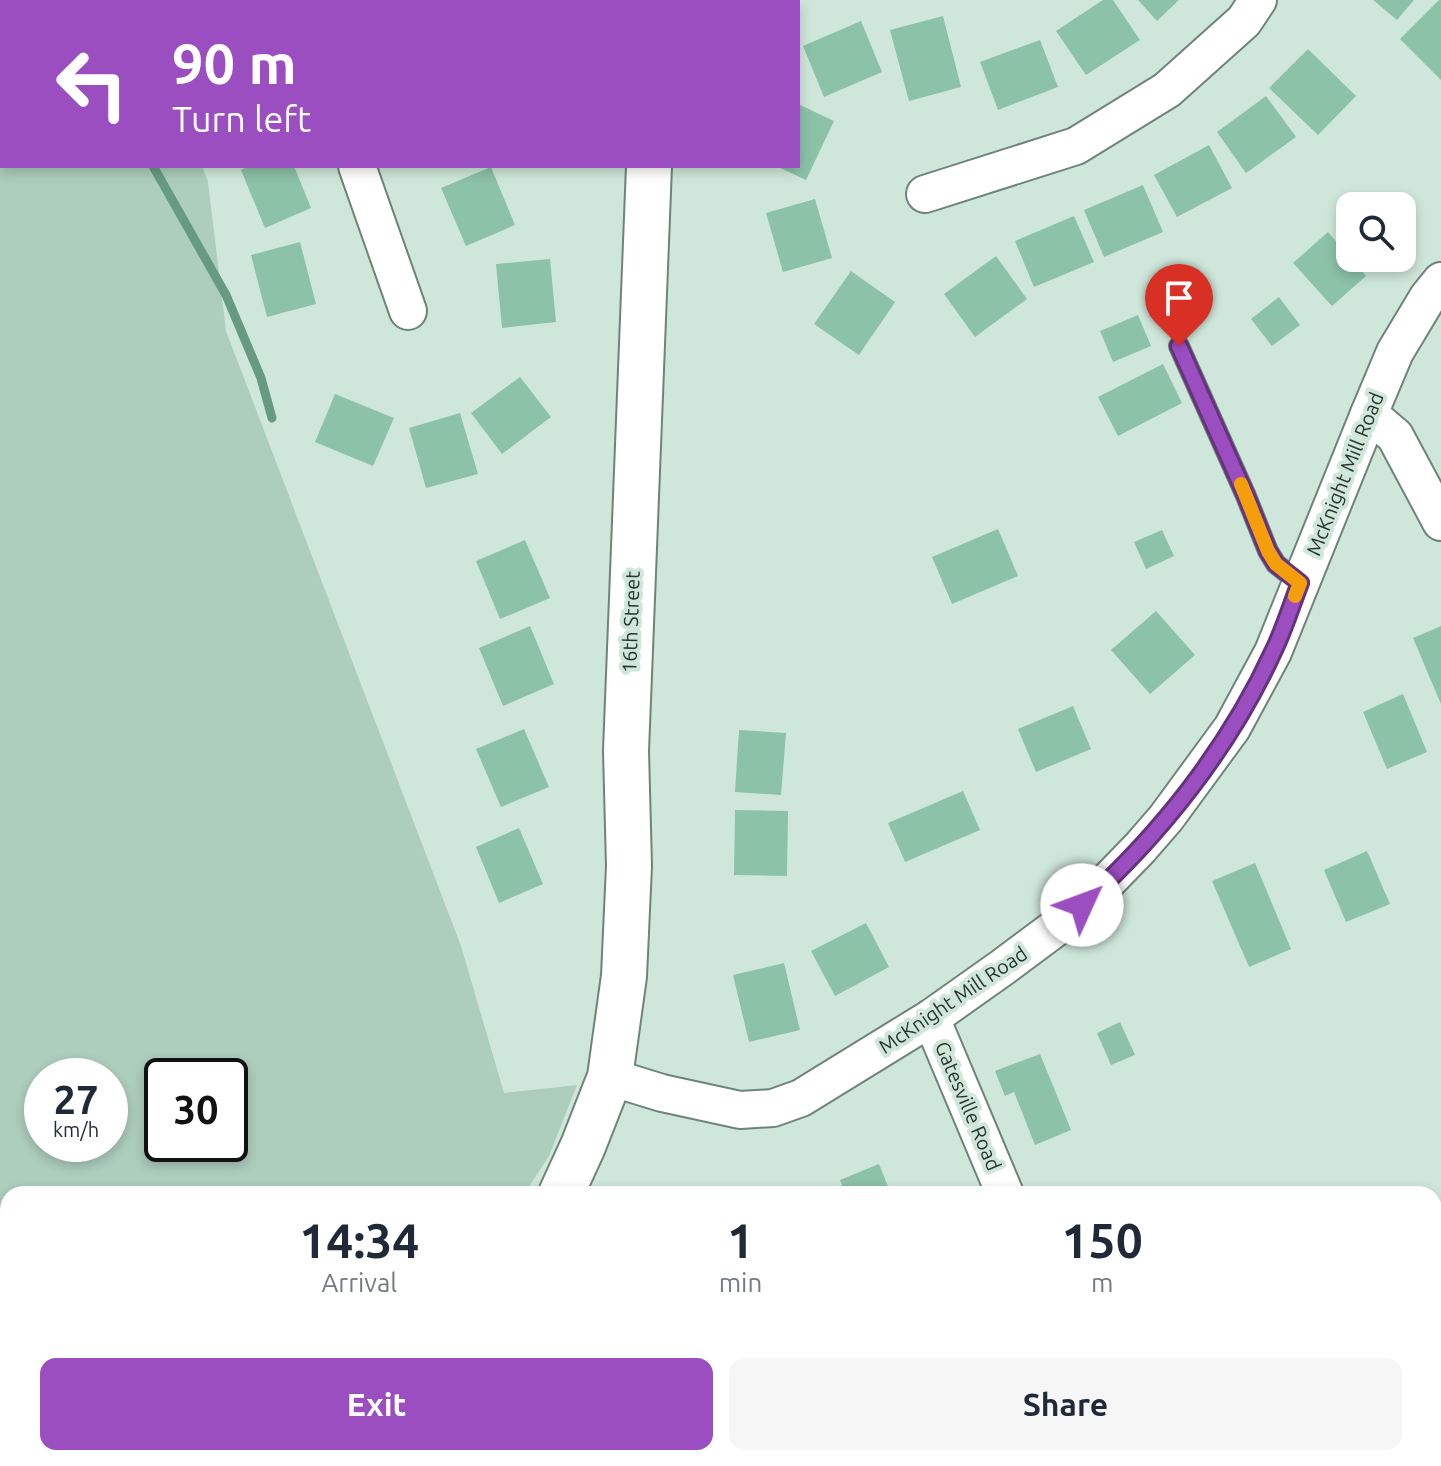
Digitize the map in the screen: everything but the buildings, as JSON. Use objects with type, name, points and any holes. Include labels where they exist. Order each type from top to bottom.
[{"type":"street","points":[[925,194],[1076,146],[1167,90],[1244,21],[1258,0]]},
{"type":"street","points":[[358,168],[408,311]]},
{"type":"street","name":"16th Street","points":[[610,1077],[624,976],[629,866],[626,751],[649,168]]},
{"type":"street","name":"McKnight Mill Road","points":[[610,1077],[662,1093],[740,1110],[773,1108],[801,1098],[931,1018],[1058,926],[1105,884],[1140,848],[1190,787],[1232,728],[1273,652],[1395,352],[1441,281]]},
{"type":"street","points":[[1369,414],[1395,436],[1441,522]]},
{"type":"street","name":"Gatesville Road","points":[[931,1018],[1002,1186]]},
{"type":"street","points":[[565,1186],[610,1077]]},
{"type":"lane","points":[[1179,346],[1268,551],[1276,564],[1300,583]]},
{"type":"green space","points":[[0,168],[203,168],[208,182],[226,331],[461,946],[504,1093],[577,1085],[549,1156],[529,1186],[0,1186]]},
{"type":"waterway","points":[[154,168],[226,295],[261,378],[272,418]]},
{"type":"slow traffic","points":[[1241,484],[1268,551],[1276,564],[1300,583],[1295,596]]},
{"type":"route","points":[[1082,905],[1166,818],[1232,728],[1273,652],[1300,583],[1276,564],[1268,551],[1179,346]]}]
